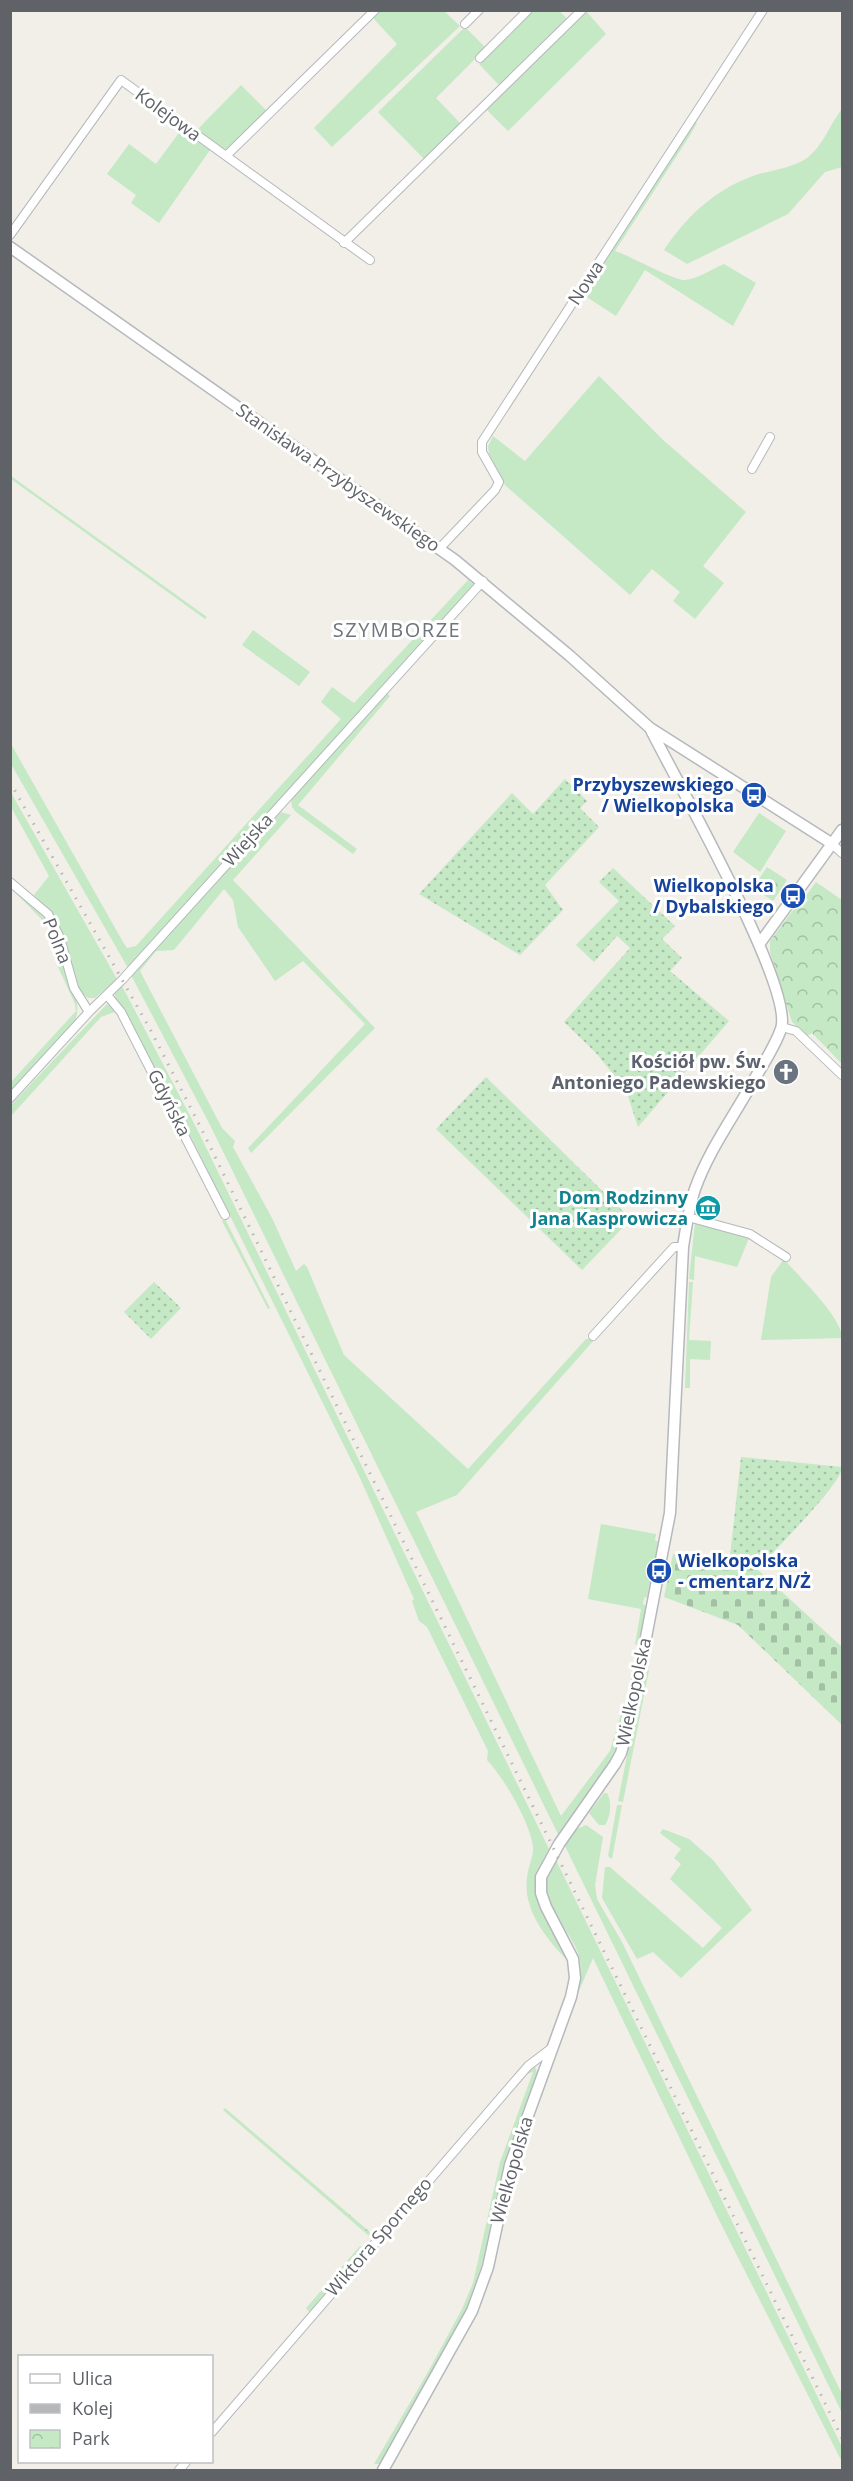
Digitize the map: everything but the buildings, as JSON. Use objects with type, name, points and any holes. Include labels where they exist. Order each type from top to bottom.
[{"type":"street","points":[[226,156],[375,10]]},
{"type":"street","points":[[465,24],[479,10]]},
{"type":"street","points":[[480,58],[528,10]]},
{"type":"street","points":[[344,243],[582,10]]},
{"type":"street","name":"Nowa","points":[[439,549],[495,490],[499,482],[482,452],[482,442],[763,10]]},
{"type":"street","name":"Kolejowa","points":[[10,235],[121,80],[370,260]]},
{"type":"street","name":"Stanisława Przybyszewskiego","points":[[10,247],[483,581],[650,728],[831,843]]},
{"type":"street","points":[[752,469],[770,437]]},
{"type":"street","name":"Wiejska","points":[[10,1098],[107,995],[483,581]]},
{"type":"street","name":"Stanisława Przybyszewskiego","points":[[650,728],[760,943]]},
{"type":"street","points":[[843,830],[831,843],[760,943],[779,995],[782,1027],[796,1031],[843,1075]]},
{"type":"street","points":[[831,843],[843,853]]},
{"type":"street","name":"Polna","points":[[10,882],[39,904],[54,924],[74,988],[89,1012]]},
{"type":"street","name":"Gdyńska","points":[[107,995],[122,1012],[225,1215]]},
{"type":"street","name":"Wielkopolska","points":[[383,2470],[467,2320],[482,2287],[510,2165],[571,1997],[575,1968],[570,1949],[546,1907],[541,1893],[541,1877],[558,1844],[621,1753],[630,1720],[670,1513],[684,1247],[688,1217],[695,1189],[709,1160],[782,1027]]},
{"type":"street","points":[[688,1217],[750,1234],[786,1257]]},
{"type":"street","points":[[593,1336],[674,1247],[684,1247]]},
{"type":"street","name":"Wiktora Spornego","points":[[213,2431],[528,2066],[553,2047]]},
{"type":"green space","points":[[380,11],[444,11],[460,26],[332,147],[314,128],[397,44],[373,18]]},
{"type":"green space","points":[[533,11],[559,11],[569,20],[500,86],[479,64]]},
{"type":"green space","points":[[587,12],[606,34],[508,131],[486,109]]},
{"type":"green space","points":[[465,27],[486,48],[436,98],[461,124],[425,160],[378,112]]},
{"type":"green space","points":[[241,85],[267,111],[227,150],[196,131]]},
{"type":"green space","points":[[842,109],[842,167],[825,172],[788,214],[687,264],[664,250],[683,225],[717,194],[759,174],[790,166],[807,158],[818,147]]},
{"type":"green space","points":[[695,121],[697,123],[689,137],[615,251],[679,279],[695,278],[724,264],[756,283],[733,326],[645,270],[616,316],[582,294]]},
{"type":"green space","points":[[181,130],[210,150],[159,223],[131,203],[136,195],[107,174],[129,144],[156,164]]},
{"type":"green space","points":[[599,376],[662,439],[746,512],[703,566],[724,583],[695,619],[673,601],[680,592],[652,569],[630,595],[505,485],[489,454],[488,446],[493,436],[525,461]]},
{"type":"green space","points":[[11,476],[207,617],[205,619],[11,479]]},
{"type":"green space","points":[[468,580],[474,585],[128,968],[11,764],[11,744],[123,942],[127,948],[136,946],[341,719],[321,702],[332,687],[354,703]]},
{"type":"green space","points":[[253,630],[310,672],[299,686],[242,645]]},
{"type":"green space","points":[[387,693],[390,696],[298,805],[357,849],[353,854],[296,812],[292,807],[291,798]]},
{"type":"green space","points":[[565,779],[587,801],[580,808],[599,827],[545,885],[563,910],[520,955],[419,894],[512,793],[533,814]]},
{"type":"green space","points":[[10,791],[117,979],[95,998],[88,998],[80,991],[57,923],[34,895],[49,876],[11,807]]},
{"type":"green space","points":[[281,812],[291,815],[233,880],[375,1028],[251,1153],[248,1148],[365,1024],[303,961],[275,981],[238,927],[233,900],[224,889],[174,950],[156,951],[140,971],[222,1128],[235,1141],[233,1147],[272,1218],[296,1271],[304,1264],[307,1267],[344,1355],[468,1469],[586,1339],[594,1340],[457,1495],[416,1512],[561,1816],[610,1751],[623,1707],[627,1708],[619,1742],[609,1763],[559,1836],[209,1123],[131,975]]},
{"type":"green space","points":[[759,813],[786,831],[760,872],[733,852]]},
{"type":"green space","points":[[767,867],[787,880],[773,901],[753,888]]},
{"type":"green space","points":[[613,868],[675,926],[662,939],[682,958],[670,971],[729,1021],[638,1127],[626,1090],[596,1053],[564,1022],[630,948],[617,936],[594,962],[576,945],[619,901],[599,882]]},
{"type":"green space","points":[[816,882],[842,900],[842,1064],[812,1033],[807,1036],[792,1022],[770,952],[770,941],[797,905],[802,908],[808,900],[805,897]]},
{"type":"green space","points":[[10,887],[37,909],[51,926],[69,970],[77,1002],[77,1014],[74,1022],[11,1090],[11,1082],[76,1011],[54,958],[49,927]]},
{"type":"green space","points":[[121,984],[197,1129],[549,1849],[537,1880],[538,1893],[541,1906],[566,1959],[543,1932],[528,1901],[527,1878],[533,1846],[527,1825],[508,1789],[487,1760],[488,1751],[427,1627],[419,1621],[412,1601],[414,1599],[360,1478],[189,1133],[115,998],[115,991]]},
{"type":"green space","points":[[107,1004],[117,1011],[101,1017],[11,1116],[10,1106]]},
{"type":"green space","points":[[486,1077],[631,1219],[582,1270],[436,1129]]},
{"type":"green space","points":[[225,1219],[270,1308],[268,1309],[222,1221]]},
{"type":"green space","points":[[695,1222],[749,1238],[737,1267],[695,1256],[694,1280],[689,1279]]},
{"type":"green space","points":[[784,1259],[827,1308],[840,1329],[842,1338],[761,1340],[771,1277]]},
{"type":"green space","points":[[154,1282],[181,1308],[151,1339],[124,1312]]},
{"type":"green space","points":[[689,1282],[693,1282],[689,1340],[711,1341],[710,1360],[690,1359],[690,1388],[685,1388]]},
{"type":"green space","points":[[741,1457],[842,1467],[820,1502],[757,1569],[729,1565]]},
{"type":"green space","points":[[601,1524],[656,1534],[655,1540],[658,1542],[647,1597],[644,1598],[643,1604],[646,1606],[638,1644],[635,1645],[641,1609],[588,1599]]},
{"type":"green space","points":[[673,1554],[757,1569],[842,1647],[842,1725],[738,1625],[664,1597]]},
{"type":"green space","points":[[644,1670],[649,1670],[623,1802],[618,1801]]},
{"type":"green space","points":[[604,1793],[607,1793],[609,1797],[610,1813],[605,1825],[599,1825],[589,1813]]},
{"type":"green space","points":[[617,1805],[622,1805],[612,1859],[608,1856]]},
{"type":"green space","points":[[586,1825],[603,1837],[595,1885],[597,1899],[622,1942],[842,2394],[842,2413],[564,1844],[575,1830]]},
{"type":"green space","points":[[663,1829],[689,1839],[713,1860],[752,1910],[681,1978],[653,1952],[637,1959],[602,1898],[605,1867],[610,1867],[703,1948],[722,1928],[670,1879],[681,1864],[674,1858],[681,1849],[660,1833]]},
{"type":"green space","points":[[555,1858],[842,2447],[842,2462],[720,2222],[593,1958],[576,1998],[581,1972],[579,1956],[548,1901],[546,1891],[547,1877]]},
{"type":"green space","points":[[535,2066],[537,2073],[504,2163],[482,2264],[466,2309],[380,2464],[374,2464],[428,2372],[462,2309],[473,2283],[500,2162],[533,2072],[524,2075]]},
{"type":"green space","points":[[225,2108],[371,2233],[369,2236],[223,2110]]},
{"type":"green space","points":[[360,2246],[364,2249],[309,2312],[306,2308]]},
{"type":"railway","points":[[10,782],[150,1029],[201,1128],[842,2438]]},
{"type":"place","name":"Przybyszewskiego / Wielkopolska","points":[[754,795]]},
{"type":"place","name":"Wielkopolska / Dybalskiego","points":[[793,896]]},
{"type":"place","name":"Kościół pw. Św. Antoniego Padewskiego","points":[[786,1072]]},
{"type":"place","name":"Dom Rodzinny Jana Kasprowicza","points":[[708,1208]]},
{"type":"place","name":"Wielkopolska - cmentarz N/Ż","points":[[659,1571]]},
{"type":"district","name":"SZYMBORZE","points":[[397,630]]}]
